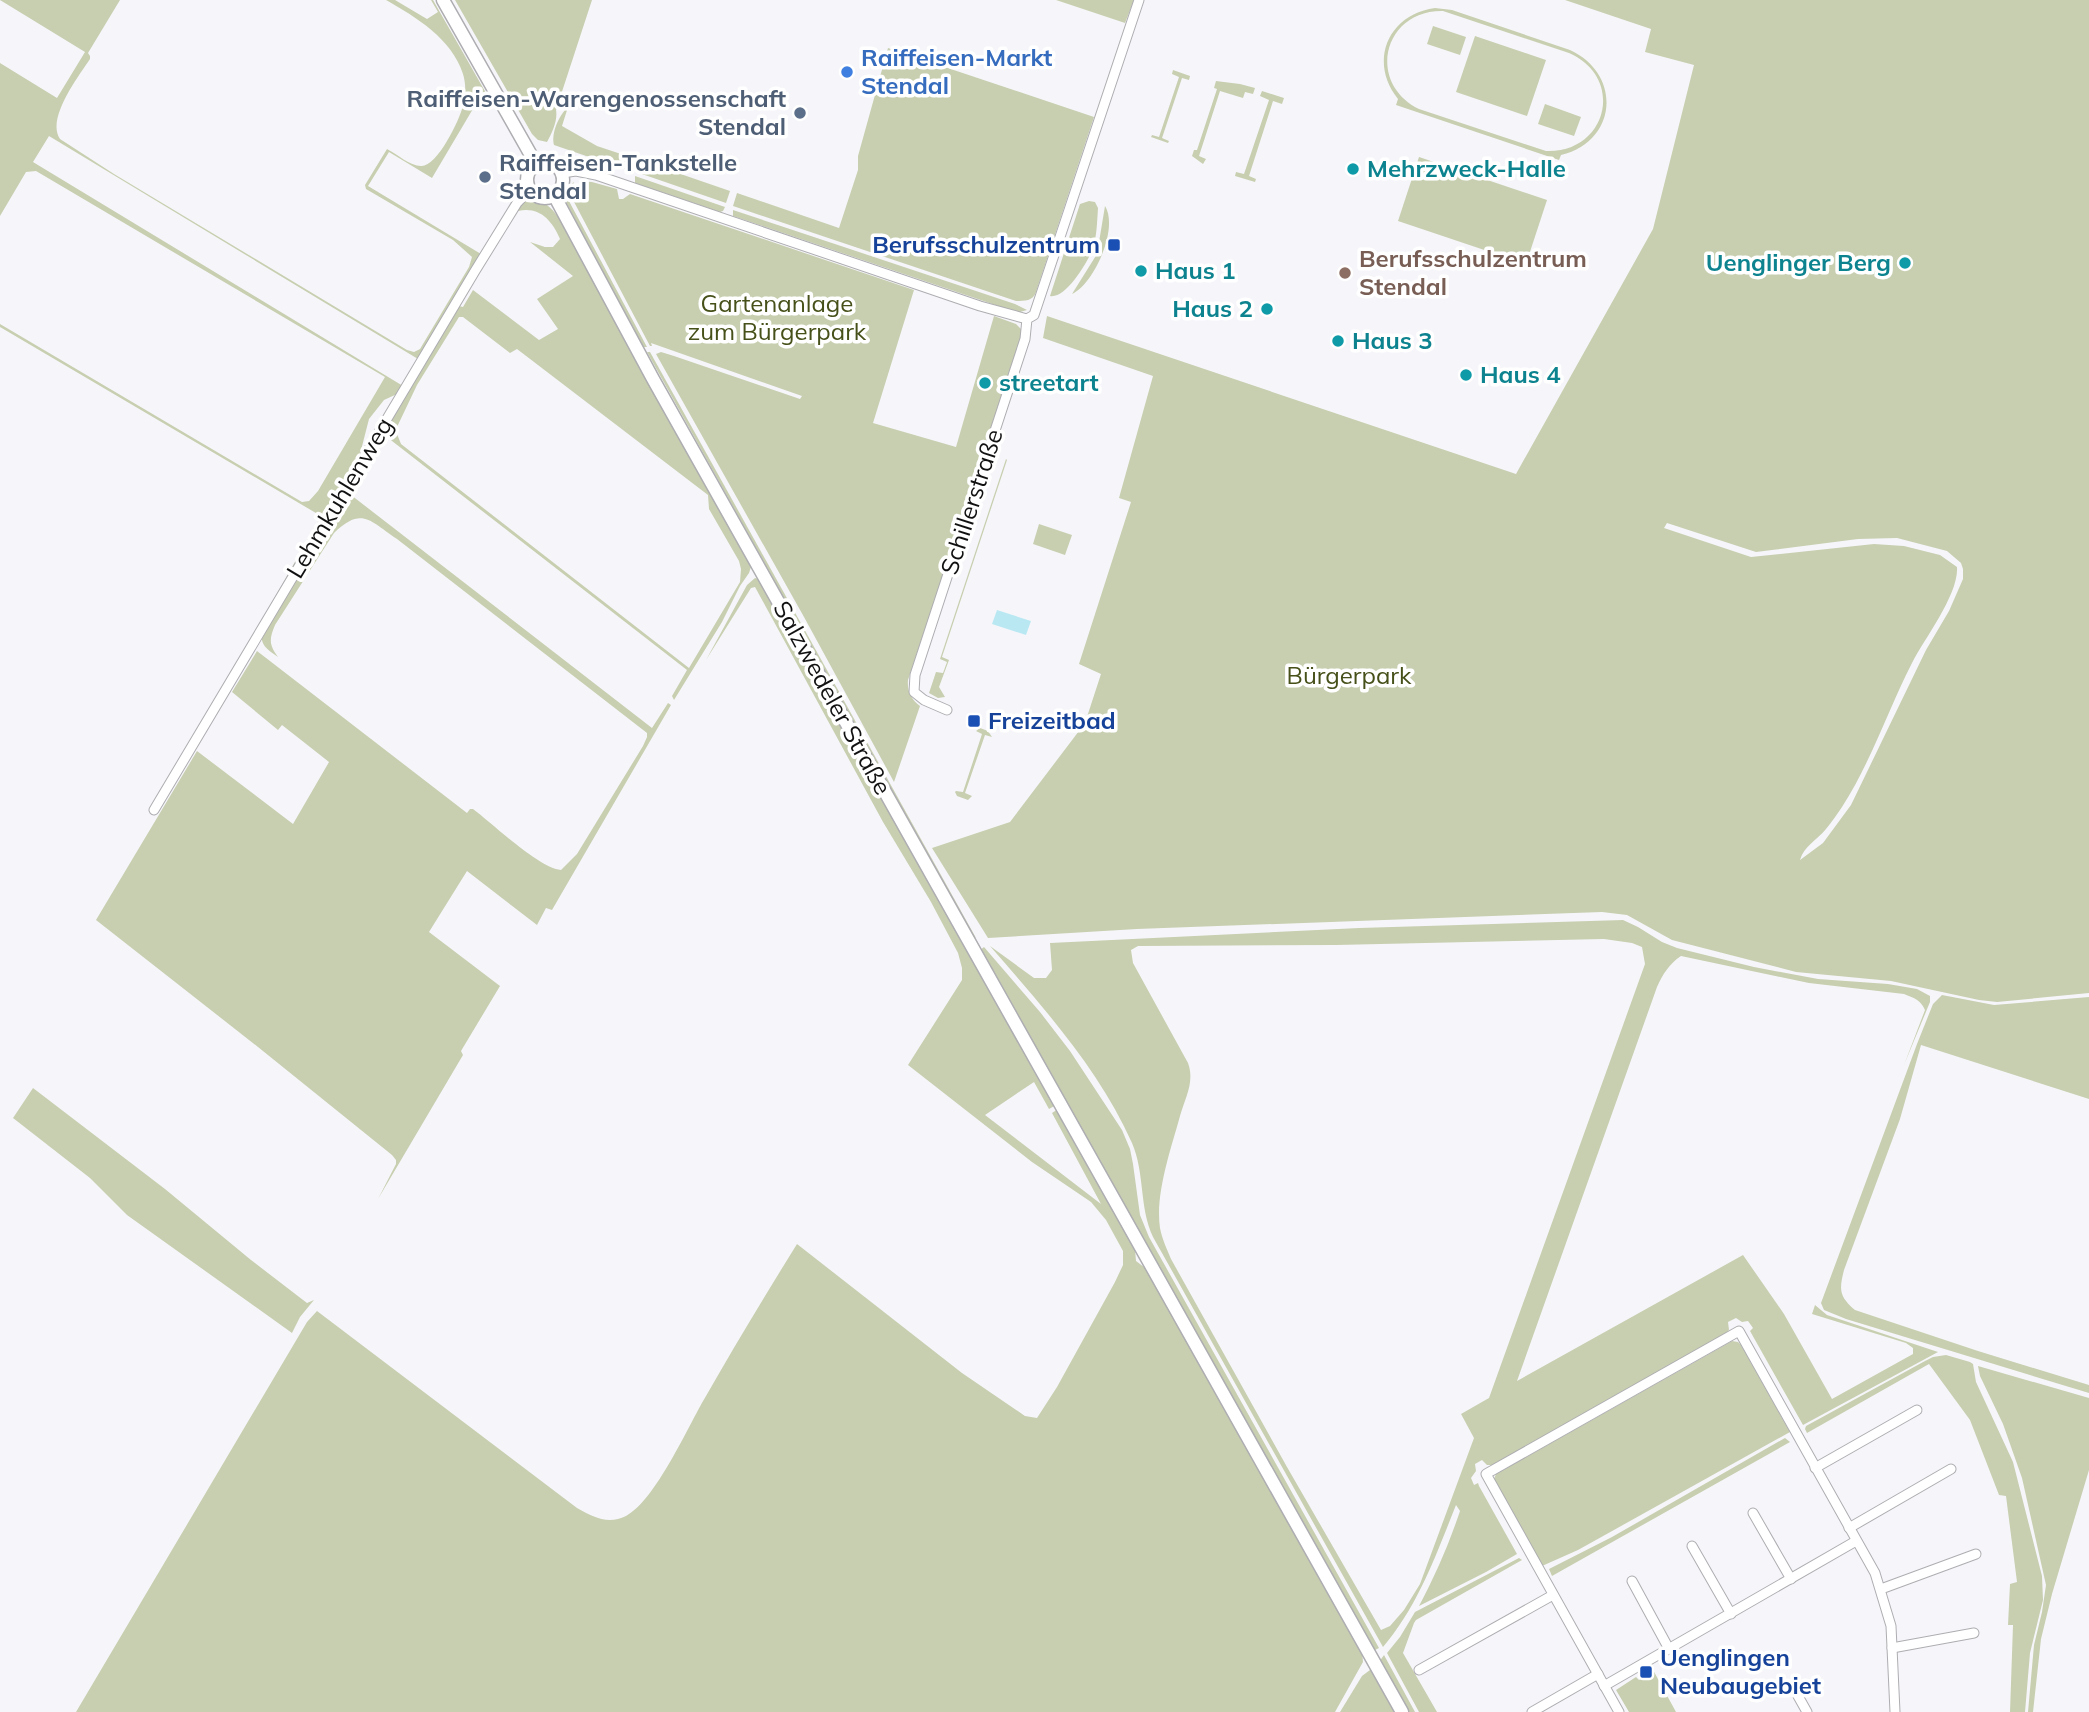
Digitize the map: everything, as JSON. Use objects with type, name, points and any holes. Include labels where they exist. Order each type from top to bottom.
[{"type":"main road","points":[[443,0],[536,164]]},
{"type":"main road","points":[[553,163],[562,173],[562,185],[554,195],[541,197],[530,189],[527,177],[536,164],[553,163]]},
{"type":"main road","name":"Salzwedeler Straße","points":[[554,195],[653,379],[1402,1712]]},
{"type":"street","name":"Schillerstraße","points":[[947,710],[914,692],[915,675],[1025,339],[1027,319],[1034,315],[1139,0]]},
{"type":"street","points":[[562,173],[576,171],[596,175],[1027,319]]},
{"type":"street","name":"Lehmkuhlenweg","points":[[154,810],[475,271],[517,203],[530,189]]},
{"type":"street","points":[[1619,1712],[1486,1474],[1739,1331],[1875,1573],[1891,1626],[1895,1712]]},
{"type":"street","points":[[1815,1468],[1917,1410]]},
{"type":"street","points":[[1849,1528],[1951,1469]]},
{"type":"street","points":[[1753,1513],[1791,1580]]},
{"type":"street","points":[[1604,1686],[1856,1541]]},
{"type":"street","points":[[1692,1546],[1731,1614]]},
{"type":"street","points":[[1881,1589],[1976,1554]]},
{"type":"street","points":[[1632,1581],[1669,1649]]},
{"type":"street","points":[[1419,1670],[1553,1595]]},
{"type":"street","points":[[1892,1648],[1974,1633]]},
{"type":"street","points":[[1532,1712],[1598,1674]]},
{"type":"street","points":[[1798,1696],[1807,1712]]},
{"type":"green space","points":[[0,0],[120,0],[88,53],[90,59],[65,98],[57,121],[60,139],[114,174],[414,352],[420,349],[469,267],[472,257],[453,240],[366,189],[365,185],[387,149],[408,162],[421,166],[434,159],[457,122],[464,102],[465,86],[458,61],[442,40],[421,22],[386,0],[395,0],[427,19],[438,12],[433,0],[486,93],[480,97],[432,178],[389,152],[368,186],[481,254],[418,359],[49,136],[33,162],[403,386],[397,394],[384,400],[369,419],[359,458],[246,648],[321,516],[0,327],[0,324],[302,502],[309,501],[318,491],[385,377],[36,171],[26,172],[0,216],[0,63],[57,98],[85,52]]},
{"type":"green space","points":[[455,0],[592,0],[547,142],[538,140],[532,134]]},
{"type":"green space","points":[[1056,0],[1134,0],[1125,23]]},
{"type":"green space","name":"Bürgerpark","points":[[1565,0],[2089,0],[2089,993],[1997,1002],[1891,981],[1796,972],[1672,940],[1627,915],[1602,912],[1137,929],[988,938],[932,848],[1010,822],[1085,723],[1101,674],[1079,664],[1131,502],[1119,498],[1153,376],[1043,338],[1047,316],[1516,474],[1653,229],[1694,65],[1645,52],[1651,29]],"holes":[[[1667,523],[1756,552],[1858,539],[1897,538],[1947,551],[1961,563],[1963,569],[1963,579],[1949,611],[1926,650],[1851,805],[1823,843],[1800,860],[1808,847],[1830,824],[1852,790],[1912,663],[1947,603],[1953,590],[1957,567],[1940,555],[1904,546],[1874,544],[1751,557],[1664,528]]]},
{"type":"green space","points":[[1435,8],[1452,10],[1570,50],[1587,61],[1599,75],[1605,90],[1603,122],[1594,136],[1580,147],[1561,155],[1559,160],[1396,105],[1398,99],[1389,85],[1384,56],[1395,30],[1419,12]],"holes":[[[1443,11],[1569,53],[1587,64],[1598,79],[1603,96],[1602,112],[1595,127],[1583,140],[1567,148],[1546,151],[1419,109],[1402,97],[1392,83],[1387,66],[1395,35],[1406,22],[1423,14]]]},
{"type":"green space","points":[[1433,26],[1466,37],[1460,55],[1427,44]]},
{"type":"green space","points":[[1475,36],[1546,60],[1527,116],[1456,92]]},
{"type":"green space","points":[[888,48],[1094,117],[1035,295],[1031,299],[1016,301],[733,206],[737,193],[839,228],[858,170],[858,156]]},
{"type":"green space","points":[[1173,70],[1190,76],[1189,80],[1182,78],[1162,138],[1169,141],[1168,143],[1151,137],[1159,137],[1179,77],[1172,74]]},
{"type":"green space","points":[[1216,81],[1255,88],[1253,94],[1245,92],[1243,98],[1220,91],[1199,156],[1206,159],[1203,164],[1192,156],[1194,150],[1197,150],[1217,89],[1214,88]]},
{"type":"green space","points":[[1262,91],[1284,98],[1282,104],[1273,101],[1249,176],[1256,179],[1255,182],[1235,176],[1236,172],[1244,174],[1269,100],[1260,96]]},
{"type":"green space","points":[[1545,104],[1581,117],[1574,136],[1538,124]]},
{"type":"green space","points":[[568,107],[562,126],[597,146],[630,157],[632,153],[627,170],[554,145],[556,124]]},
{"type":"green space","points":[[1419,157],[1547,200],[1526,264],[1398,221]]},
{"type":"green space","points":[[640,160],[730,191],[726,203],[636,172]]},
{"type":"green space","points":[[635,176],[725,207],[720,212],[635,183]]},
{"type":"green space","name":"Gartenanlage zum Bürgerpark","points":[[580,181],[617,189],[619,199],[630,194],[914,290],[873,423],[956,447],[994,316],[1016,324],[1021,329],[1021,339],[908,680],[910,694],[920,706],[894,782],[656,354],[661,352],[674,356],[800,399],[802,396],[651,343],[650,346],[573,200]]},
{"type":"green space","points":[[574,182],[570,203],[647,347],[642,347],[565,200],[566,188]]},
{"type":"green space","points":[[526,199],[534,200],[547,205],[561,221],[750,562],[749,573],[674,700],[672,696],[687,670],[383,434],[459,306],[463,307],[473,290],[539,340],[558,329],[537,299],[573,276],[530,242],[553,247],[560,239],[549,220],[538,213],[517,209]],"holes":[[[459,317],[463,317],[510,353],[517,349],[708,495],[709,509],[739,561],[740,582],[689,668],[401,444],[397,427],[417,385]]]},
{"type":"green space","points":[[1095,202],[1098,208],[1096,237],[1091,253],[1068,287],[1056,296],[1050,296],[1080,204]]},
{"type":"green space","points":[[1105,206],[1109,216],[1107,241],[1096,268],[1072,294],[1097,254]]},
{"type":"green space","points":[[733,210],[1027,310],[1013,311],[733,216]]},
{"type":"green space","points":[[647,352],[650,352],[976,938],[971,935]]},
{"type":"green space","points":[[1006,459],[942,657],[949,660],[939,687],[945,697],[938,698],[929,693],[936,672],[943,673],[947,662],[940,659]]},
{"type":"green space","points":[[346,494],[351,495],[652,728],[668,703],[671,705],[552,910],[546,908],[537,925],[467,871],[429,932],[500,986],[461,1051],[463,1055],[378,1199],[396,1164],[392,1155],[96,920],[197,751],[293,824],[329,762],[282,725],[278,730],[232,692],[257,651],[467,813],[473,809],[529,854],[561,870],[577,854],[643,746],[647,733],[397,539],[366,519],[352,520],[334,533],[275,625],[271,642],[278,657],[269,650],[264,645],[262,635]]},
{"type":"green space","points":[[1039,524],[1072,535],[1065,555],[1033,544]]},
{"type":"green space","points":[[755,578],[759,579],[1056,1105],[1049,1109],[1034,1082],[985,1115],[1101,1204],[1052,1113],[1058,1109],[1135,1249],[1136,1261],[1148,1270],[1362,1651],[1363,1662],[1335,1712],[76,1712],[307,1322],[317,1311],[577,1508],[607,1520],[626,1516],[649,1495],[797,1244],[962,1373],[1025,1416],[1037,1418],[1057,1387],[1115,1282],[1123,1265],[1123,1251],[1106,1220],[1091,1202],[1032,1162],[908,1065],[962,980],[958,953],[755,587],[751,588],[706,660],[747,585]]},
{"type":"green space","points":[[980,728],[988,731],[992,737],[985,735],[965,793],[972,796],[968,800],[957,796],[955,792],[963,792],[982,734],[976,731]]},
{"type":"green space","points":[[1623,920],[1677,948],[1818,979],[1917,989],[1930,996],[1930,1002],[1904,1065],[1925,1010],[1914,998],[1904,994],[1809,983],[1681,956],[1673,962],[1657,987],[1517,1381],[1743,1255],[1784,1314],[1832,1399],[1913,1354],[1913,1348],[1906,1343],[1812,1314],[1815,1305],[1827,1315],[1938,1352],[1803,1425],[1750,1331],[1753,1328],[1748,1321],[1742,1322],[1736,1318],[1728,1322],[1729,1330],[1724,1335],[1493,1465],[1487,1465],[1482,1460],[1475,1464],[1476,1471],[1471,1478],[1474,1485],[1478,1483],[1517,1554],[1419,1606],[1456,1523],[1460,1511],[1456,1505],[1416,1597],[1383,1647],[1153,1237],[1146,1214],[1136,1154],[1119,1116],[1068,1039],[990,946],[1034,978],[1046,978],[1052,970],[1050,943],[1359,928]],"holes":[[[1604,939],[1642,947],[1645,964],[1489,1398],[1461,1414],[1474,1438],[1420,1584],[1404,1610],[1390,1626],[1381,1630],[1287,1467],[1163,1240],[1159,1215],[1162,1186],[1188,1090],[1190,1070],[1133,963],[1131,950],[1138,946]]]},
{"type":"green space","points":[[984,947],[1070,1051],[1122,1130],[1130,1149],[1140,1215],[1149,1237],[1379,1648],[1371,1649],[979,951]]},
{"type":"green space","points":[[1942,995],[1994,1005],[2089,997],[2089,1099],[1921,1045],[1900,1119],[1844,1270],[1841,1283],[1843,1296],[1855,1310],[2089,1385],[2089,1393],[1846,1319],[1824,1310],[1821,1303],[1917,1044],[1933,1004]]},
{"type":"green space","points":[[33,1088],[307,1303],[314,1300],[300,1317],[292,1333],[127,1215],[90,1178],[13,1118]]},
{"type":"green space","points":[[1732,1341],[1741,1345],[1790,1432],[1578,1550],[1542,1566],[1494,1479],[1496,1474]]},
{"type":"green space","points":[[1946,1355],[1973,1364],[1976,1382],[2013,1462],[2042,1576],[2043,1600],[2030,1653],[2025,1712],[2010,1712],[2013,1625],[2008,1625],[2010,1584],[2017,1582],[2006,1496],[1999,1495],[1970,1420],[1929,1364],[1807,1433],[1805,1429],[1806,1426],[1925,1361]]},
{"type":"green space","points":[[1978,1366],[2089,1398],[2089,1470],[2041,1639],[2033,1712],[2028,1712],[2034,1645],[2046,1585],[2022,1478]]},
{"type":"green space","points":[[1785,1438],[1790,1442],[1552,1576],[1549,1569],[1612,1537]]},
{"type":"green space","points":[[1519,1558],[1522,1560],[1414,1623],[1403,1653],[1437,1712],[1419,1712],[1387,1653],[1415,1612]]},
{"type":"green space","points":[[1384,1655],[1415,1712],[1407,1712],[1379,1662]]},
{"type":"green space","points":[[1652,1668],[1676,1712],[1629,1712],[1616,1690],[1636,1677],[1639,1680],[1650,1674]]},
{"type":"green space","points":[[1373,1670],[1396,1712],[1340,1712],[1362,1676]]},
{"type":"water","points":[[997,610],[1031,621],[1026,635],[992,624]]},
{"type":"place","name":"Raiffeisen-Markt Stendal","points":[[847,72]]},
{"type":"place","name":"Raiffeisen-Warengenossenschaft Stendal","points":[[800,113]]},
{"type":"place","name":"Mehrzweck-Halle","points":[[1353,169]]},
{"type":"place","name":"Raiffeisen-Tankstelle Stendal","points":[[485,177]]},
{"type":"place","name":"Berufsschulzentrum","points":[[1114,245]]},
{"type":"place","name":"Uenglinger Berg","points":[[1905,263]]},
{"type":"place","name":"Haus 1","points":[[1141,271]]},
{"type":"place","name":"Berufsschulzentrum Stendal","points":[[1345,273]]},
{"type":"place","name":"Haus 2","points":[[1267,309]]},
{"type":"place","name":"Haus 3","points":[[1338,341]]},
{"type":"place","name":"Haus 4","points":[[1466,375]]},
{"type":"place","name":"streetart","points":[[985,383]]},
{"type":"place","name":"Freizeitbad","points":[[974,721]]},
{"type":"place","name":"Uenglingen Neubaugebiet","points":[[1646,1672]]}]
